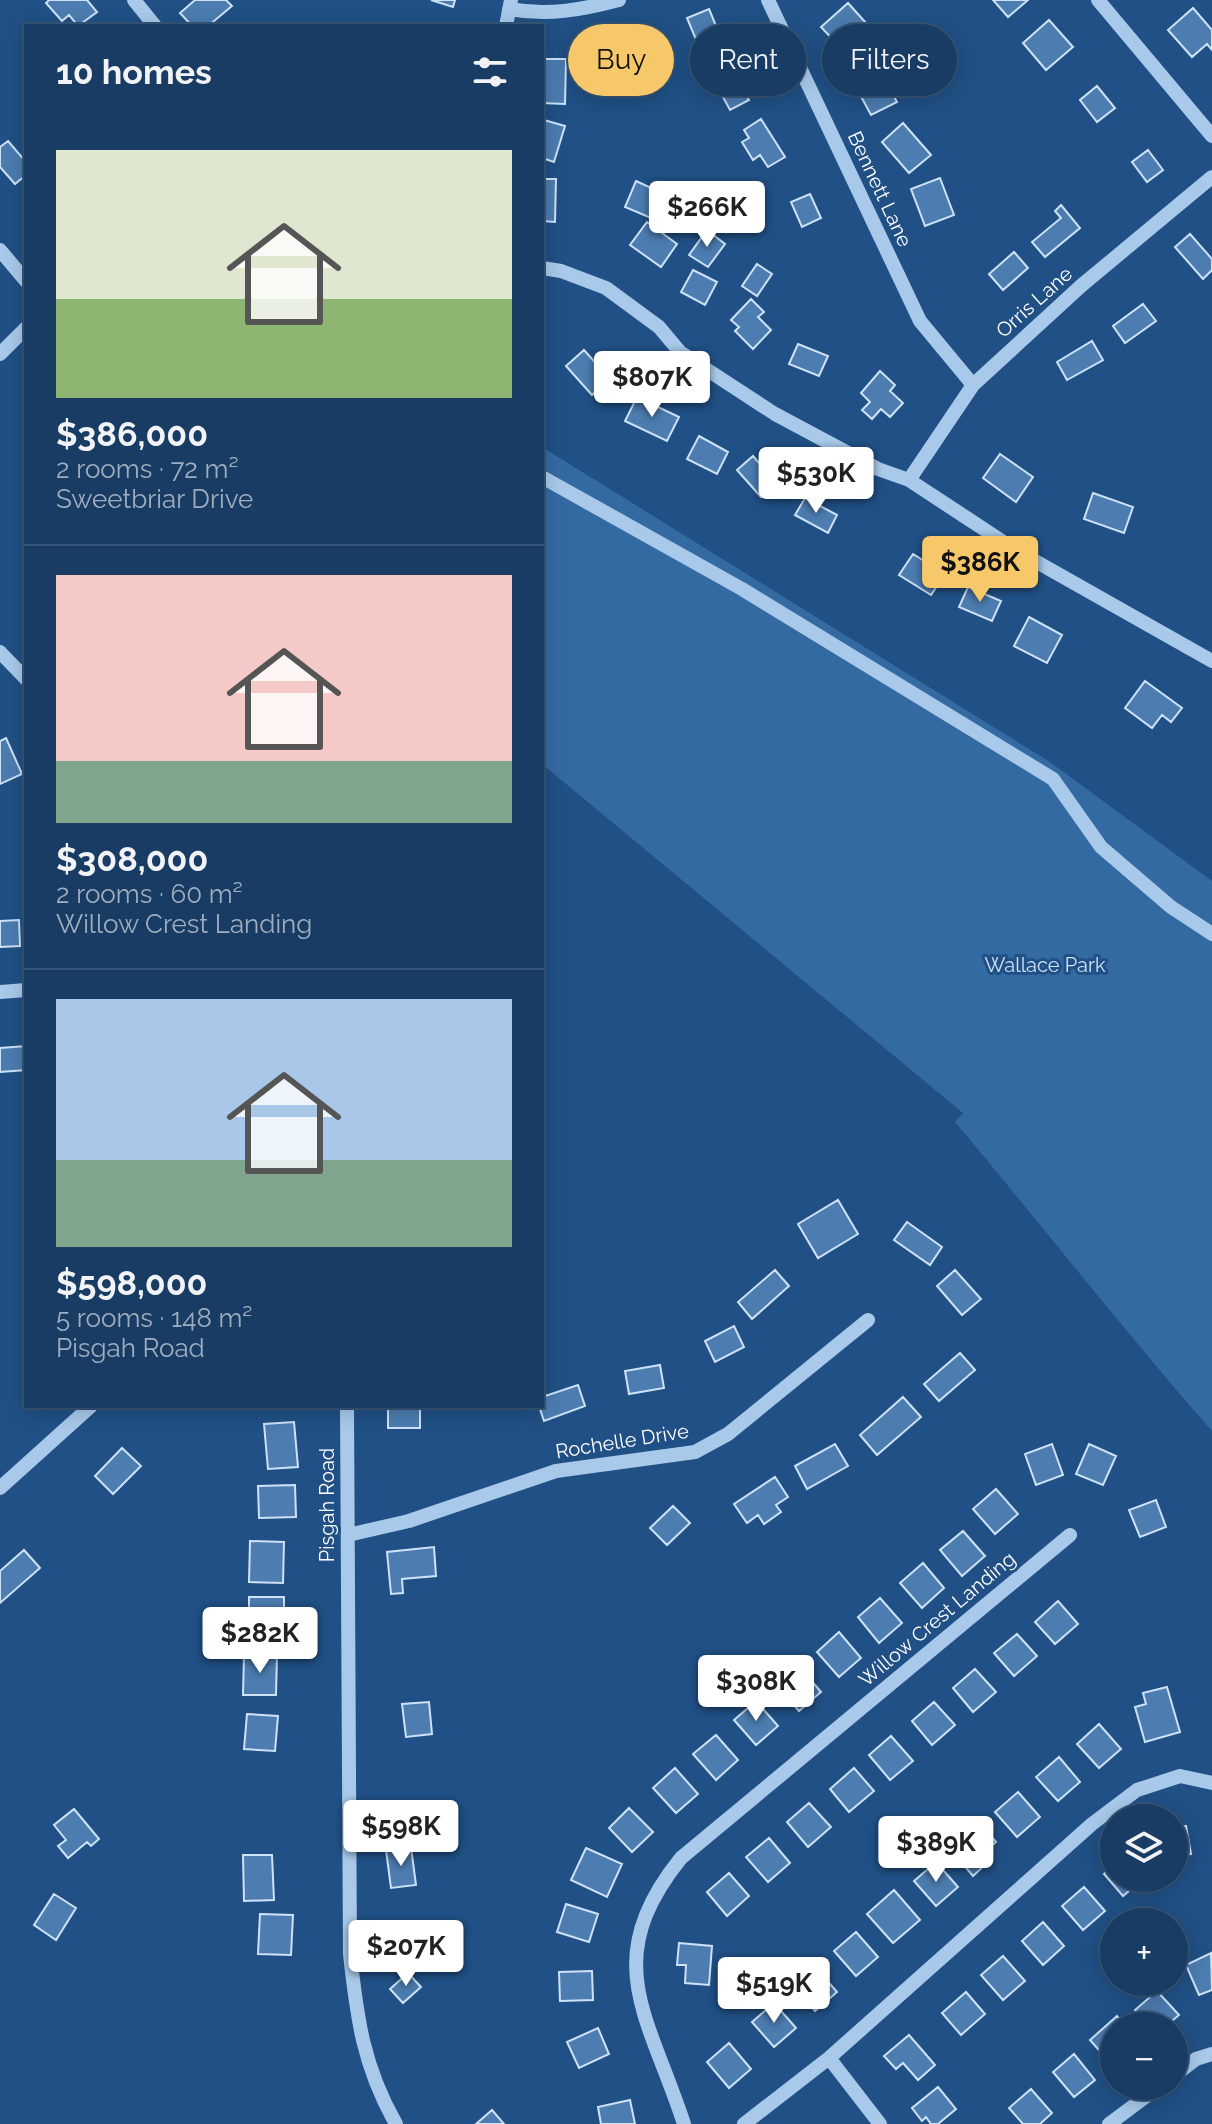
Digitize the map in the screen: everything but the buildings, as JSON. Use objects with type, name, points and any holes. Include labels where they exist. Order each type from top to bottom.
[{"type":"street","points":[[510,5],[533,13],[575,11],[619,0]]},
{"type":"street","name":"Bennett Lane","points":[[768,0],[920,321],[973,385]]},
{"type":"street","points":[[1098,0],[1212,136]]},
{"type":"street","points":[[139,2],[154,24]]},
{"type":"street","name":"Orris Lane","points":[[909,480],[973,385],[1082,285],[1212,177]]},
{"type":"street","points":[[0,250],[24,279]]},
{"type":"street","points":[[544,268],[561,271],[606,288],[659,327],[680,352],[775,414],[878,469],[909,480],[1014,549],[1212,661]]},
{"type":"street","points":[[0,354],[24,330]]},
{"type":"street","points":[[544,478],[742,589],[1053,779],[1101,847],[1171,907],[1212,934]]},
{"type":"street","points":[[0,652],[24,677]]},
{"type":"street","points":[[0,992],[24,990]]},
{"type":"street","name":"Rochelle Drive","points":[[348,1535],[409,1521],[556,1471],[695,1452],[728,1434],[868,1320]]},
{"type":"street","points":[[0,1488],[89,1408]]},
{"type":"street","name":"Pisgah Road","points":[[347,1408],[350,1954],[359,2035],[369,2070],[396,2124]]},
{"type":"street","name":"Willow Crest Landing","points":[[684,2124],[635,1986],[634,1959],[641,1924],[655,1889],[681,1858],[1070,1535]]},
{"type":"street","points":[[744,2124],[829,2058],[1092,1824],[1137,1790],[1180,1776],[1212,1783]]},
{"type":"street","points":[[1188,2065],[1212,2054]]},
{"type":"street","points":[[829,2058],[880,2124]]},
{"type":"street","points":[[1109,2124],[1141,2100]]},
{"type":"green space","name":"Wallace Park","points":[[544,448],[1050,762],[1212,881],[1212,1431],[955,1122],[963,1113],[544,766]]}]
